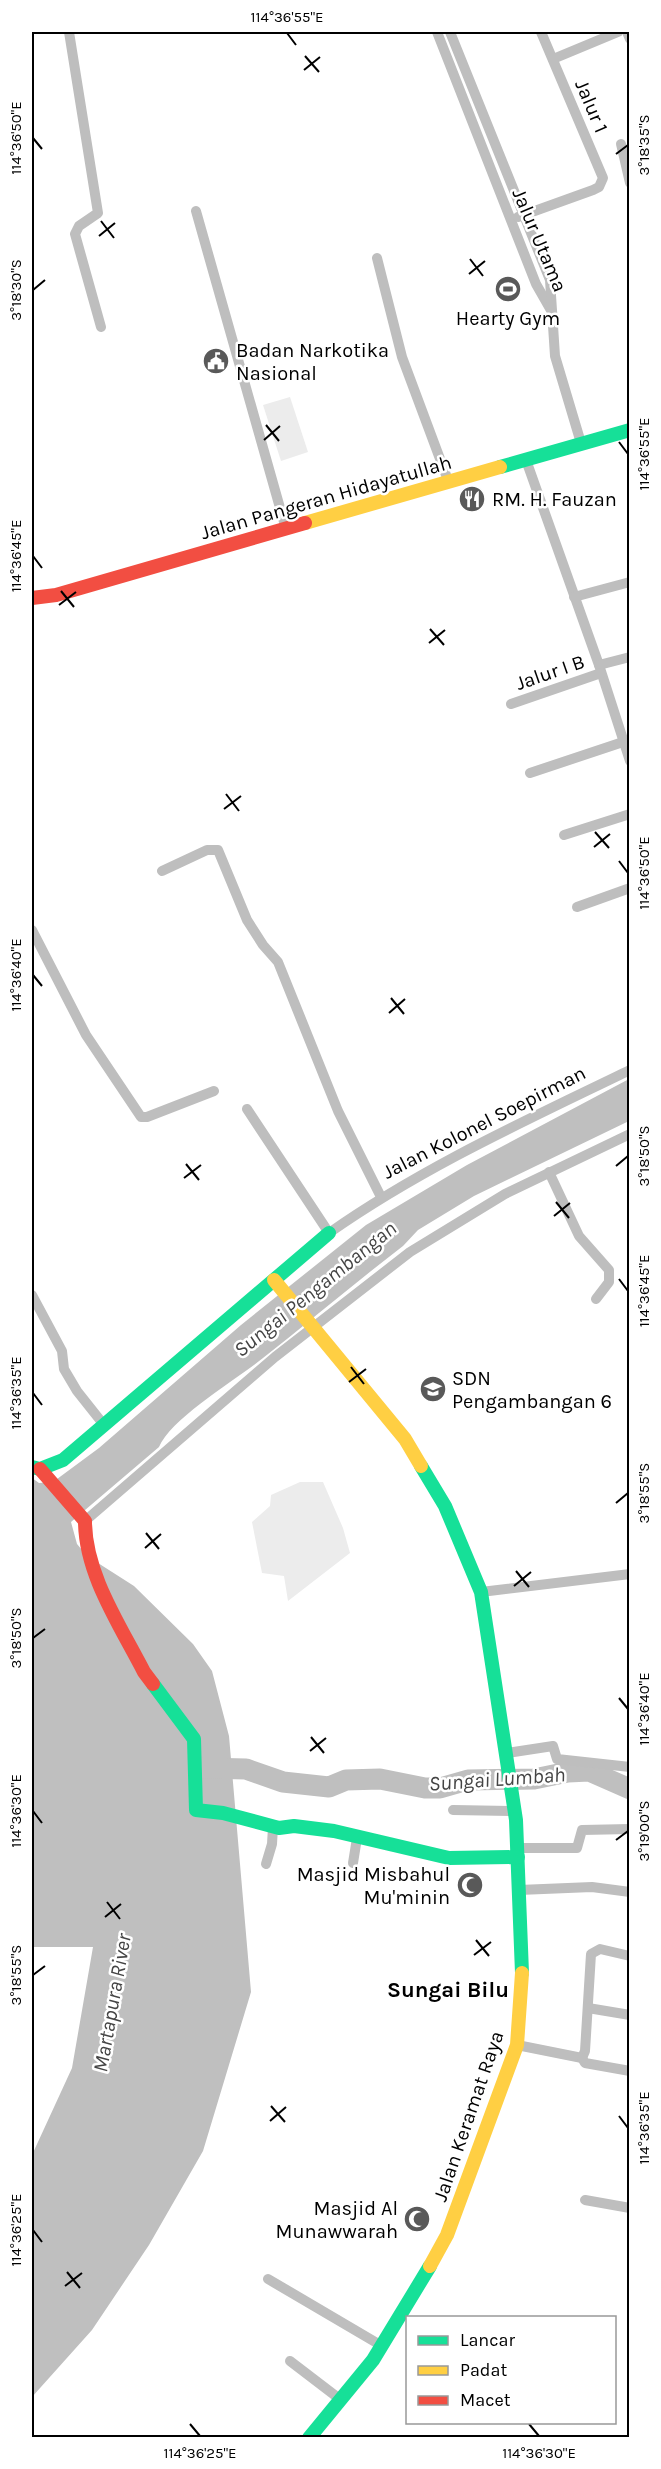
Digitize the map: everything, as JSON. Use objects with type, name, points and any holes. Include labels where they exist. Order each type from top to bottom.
[{"type":"street","points":[[69,32],[98,213],[79,226],[75,234],[101,327]]},
{"type":"street","name":"Jalur Utama","points":[[437,32],[471,100],[550,280],[553,314]]},
{"type":"street","name":"Jalur Utama","points":[[450,32],[511,220],[536,284],[553,314]]},
{"type":"street","name":"Jalur 1","points":[[523,215],[593,190],[599,187],[603,178],[541,32]]},
{"type":"street","points":[[553,60],[618,32]]},
{"type":"street","points":[[627,32],[630,39]]},
{"type":"street","points":[[621,144],[630,183]]},
{"type":"street","points":[[196,211],[286,529]]},
{"type":"street","points":[[511,220],[523,215]]},
{"type":"street","points":[[377,258],[402,357],[449,483]]},
{"type":"street","points":[[553,314],[555,356],[581,444]]},
{"type":"street","name":"Jalan Pangeran Hidayatullah","points":[[32,598],[57,595],[630,430]]},
{"type":"street","points":[[526,460],[624,735],[630,761]]},
{"type":"street","points":[[574,597],[630,582]]},
{"type":"street","name":"Jalur I B","points":[[511,704],[630,657]]},
{"type":"street","points":[[530,773],[624,735]]},
{"type":"street","points":[[564,835],[630,814]]},
{"type":"street","points":[[162,871],[207,849],[218,850],[247,920],[262,945],[278,962],[352,1144],[381,1197]]},
{"type":"street","points":[[577,907],[630,888]]},
{"type":"street","points":[[32,930],[63,995],[86,1035],[141,1117],[147,1118],[214,1091]]},
{"type":"street","name":"Jalan Kolonel Soepirman","points":[[40,1472],[63,1460],[277,1284],[329,1233],[381,1197],[456,1154],[630,1070]]},
{"type":"street","points":[[247,1109],[329,1233]]},
{"type":"street","points":[[84,1520],[312,1326],[410,1252],[446,1228],[549,1172],[630,1134]]},
{"type":"street","points":[[549,1172],[579,1236],[609,1270],[609,1282],[596,1299]]},
{"type":"street","name":"Jalan Keramat Raya","points":[[277,1284],[370,1394],[421,1464],[445,1506],[481,1592],[515,1811],[522,1988],[517,2045],[447,2235],[382,2346],[309,2438]]},
{"type":"street","points":[[32,1295],[62,1350],[64,1369],[77,1391],[104,1425]]},
{"type":"street","points":[[40,1472],[84,1520],[85,1544],[100,1585],[144,1672],[194,1739],[196,1810],[223,1813],[279,1828],[288,1825],[321,1829],[442,1857],[577,1848],[582,1830],[630,1829]]},
{"type":"street","points":[[481,1592],[630,1574]]},
{"type":"street","points":[[507,1753],[553,1746],[557,1759],[630,1767]]},
{"type":"street","points":[[453,1810],[515,1811]]},
{"type":"street","points":[[266,1864],[272,1844],[273,1827]]},
{"type":"street","points":[[353,1863],[357,1838]]},
{"type":"street","points":[[519,1890],[592,1887],[630,1892]]},
{"type":"street","points":[[582,2058],[585,2051],[592,1952],[604,1950],[630,1956]]},
{"type":"street","points":[[588,2008],[630,2015]]},
{"type":"street","points":[[517,2045],[582,2058],[585,2063],[630,2071]]},
{"type":"street","points":[[585,2200],[630,2208]]},
{"type":"street","points":[[268,2279],[382,2346]]},
{"type":"street","points":[[290,2361],[341,2400]]},
{"type":"shaded area","points":[[290,397],[308,452],[281,461],[263,405]]},
{"type":"shaded area","points":[[300,1482],[323,1482],[343,1528],[350,1553],[288,1601],[284,1576],[262,1573],[252,1522],[270,1506],[271,1495]]},
{"type":"water","points":[[629,1079],[629,1121],[474,1196],[418,1230],[403,1246],[281,1344],[190,1412],[166,1436],[159,1447],[71,1522],[77,1544],[87,1556],[134,1586],[193,1644],[212,1671],[229,1736],[251,1992],[203,2151],[149,2245],[92,2330],[32,2397],[32,2155],[72,2068],[93,1947],[32,1947],[32,1478],[39,1483],[53,1482],[99,1448],[241,1325],[366,1225],[467,1165]]},
{"type":"waterway","name":"Sungai Lumbah","points":[[203,1768],[246,1769],[283,1782],[329,1787],[346,1780],[380,1779],[425,1788],[440,1788],[468,1780],[534,1779],[568,1772],[589,1771],[630,1789]]},
{"type":"traffic: fast","points":[[500,467],[630,430]]},
{"type":"traffic: fast","points":[[32,1467],[40,1469],[63,1460],[329,1233]]},
{"type":"traffic: fast","points":[[421,1466],[445,1506],[481,1592],[516,1820],[522,1973]]},
{"type":"traffic: fast","points":[[153,1684],[194,1739],[196,1810],[223,1813],[279,1828],[294,1826],[334,1831],[449,1858],[518,1857]]},
{"type":"traffic: fast","points":[[309,2438],[373,2360],[430,2266]]},
{"type":"traffic: slow","points":[[305,523],[500,467]]},
{"type":"traffic: slow","points":[[274,1280],[405,1439],[421,1466]]},
{"type":"traffic: slow","points":[[430,2266],[447,2235],[517,2045],[522,1973]]},
{"type":"traffic: jam","points":[[32,598],[56,595],[305,523]]},
{"type":"traffic: jam","points":[[40,1469],[85,1521],[87,1541],[97,1580],[144,1672],[153,1684]]},
{"type":"place","name":"Hearty Gym","points":[[508,289]]},
{"type":"place","name":"Badan Narkotika Nasional","points":[[216,361]]},
{"type":"place","name":"RM. H. Fauzan","points":[[472,499]]},
{"type":"place","name":"SDN Pengambangan 6","points":[[433,1389]]},
{"type":"place","name":"Masjid Misbahul Mu'minin","points":[[470,1885]]},
{"type":"place","name":"Masjid Al Munawwarah","points":[[417,2219]]},
{"type":"district","name":"Sungai Bilu","points":[[448,1989]]},
{"type":"water label","name":"Sungai Pengambangan","points":[[315,1289]]},
{"type":"water label","name":"Martapura River","points":[[112,2003]]}]
